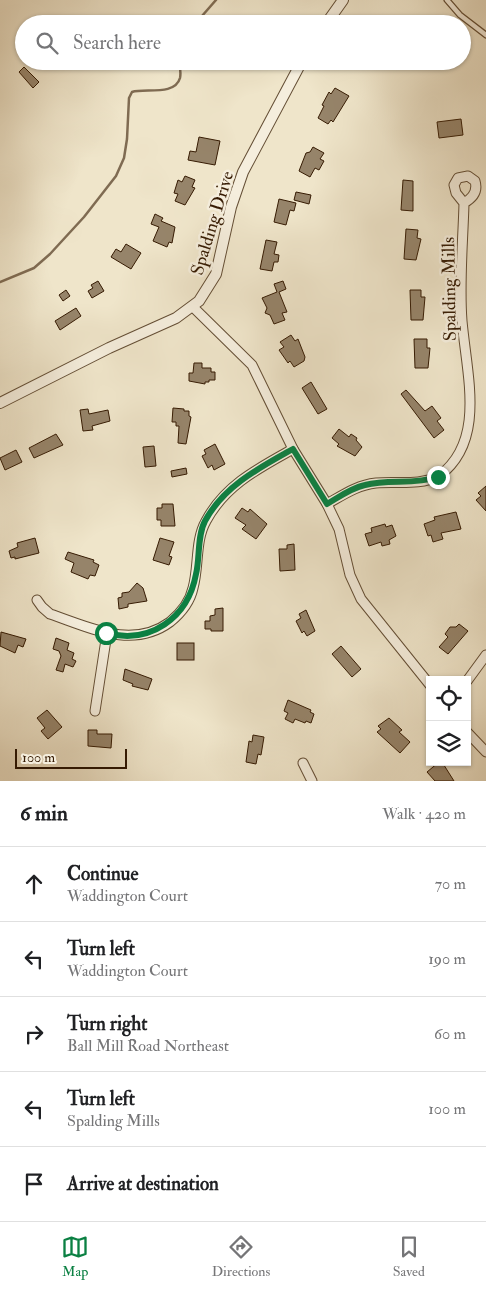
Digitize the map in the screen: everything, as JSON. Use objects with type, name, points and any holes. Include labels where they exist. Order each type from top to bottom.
[{"type":"street","points":[[332,15],[343,0]]},
{"type":"street","name":"Spalding Drive","points":[[0,403],[109,348],[176,318],[194,307],[206,292],[216,274],[231,207],[243,172],[297,70]]},
{"type":"street","name":"Spalding Mills","points":[[464,203],[462,322],[467,353],[480,392]]},
{"type":"street","points":[[194,307],[252,365],[293,449],[327,504],[339,529],[350,575],[361,599],[426,680]]},
{"type":"street","points":[[327,504],[349,491],[365,485],[418,482],[438,477],[460,463],[475,442]]},
{"type":"street","points":[[37,600],[50,614],[106,633],[125,636],[146,634],[162,627],[177,616],[187,604],[193,590],[202,528],[224,494],[241,480],[293,449]]},
{"type":"street","points":[[95,711],[106,633]]},
{"type":"street","points":[[471,676],[486,655]]},
{"type":"street","points":[[471,736],[486,752]]},
{"type":"street","points":[[303,764],[312,781]]},
{"type":"lane","points":[[447,0],[461,15]]},
{"type":"lane","points":[[471,23],[486,35]]},
{"type":"building","points":[[27,70],[39,82],[33,88],[19,72]]},
{"type":"building","points":[[335,88],[349,96],[333,122],[331,120],[328,124],[318,118],[329,92],[331,94]]},
{"type":"building","points":[[461,119],[463,135],[439,138],[437,122]]},
{"type":"building","points":[[199,137],[220,141],[215,165],[188,160],[190,151],[196,152]]},
{"type":"building","points":[[313,147],[324,153],[320,159],[324,161],[319,170],[315,168],[310,177],[299,171],[306,153],[310,152]]},
{"type":"building","points":[[185,176],[195,180],[192,187],[195,188],[185,205],[175,201],[178,194],[174,193],[178,180],[182,182]]},
{"type":"building","points":[[403,180],[413,181],[413,211],[401,210]]},
{"type":"building","points":[[296,192],[311,195],[309,204],[294,200]]},
{"type":"building","points":[[279,199],[296,203],[294,211],[290,210],[286,225],[274,222]]},
{"type":"building","points":[[155,214],[163,218],[161,221],[175,227],[172,243],[169,242],[167,247],[153,241],[159,227],[151,224]]},
{"type":"building","points":[[406,229],[418,230],[417,238],[421,239],[416,260],[404,259]]},
{"type":"building","points":[[266,240],[277,242],[274,254],[279,255],[278,262],[274,262],[272,271],[260,269]]},
{"type":"building","points":[[126,244],[141,253],[131,269],[111,257],[116,249],[121,252]]},
{"type":"building","points":[[98,281],[104,291],[92,298],[88,291],[93,288],[91,285]]},
{"type":"building","points":[[283,281],[286,289],[279,292],[287,312],[282,313],[285,320],[274,324],[270,315],[265,313],[267,308],[262,298],[277,292],[274,284]]},
{"type":"building","points":[[66,290],[70,296],[63,301],[59,295]]},
{"type":"building","points":[[410,290],[421,290],[421,297],[425,297],[423,320],[411,320]]},
{"type":"building","points":[[76,308],[81,316],[60,330],[55,321]]},
{"type":"building","points":[[291,335],[295,341],[298,339],[305,357],[304,361],[294,367],[290,361],[288,363],[279,350],[284,347],[280,342]]},
{"type":"building","points":[[414,339],[427,339],[427,348],[430,348],[428,368],[415,368]]},
{"type":"building","points":[[194,363],[202,363],[202,368],[211,368],[211,372],[215,372],[215,380],[209,380],[205,384],[189,381],[189,373],[193,373]]},
{"type":"building","points":[[311,382],[327,409],[318,414],[302,388]]},
{"type":"building","points":[[406,390],[425,411],[432,406],[441,418],[437,421],[444,430],[434,438],[401,394]]},
{"type":"building","points":[[173,408],[189,411],[189,416],[191,417],[186,444],[178,443],[179,426],[176,426],[176,422],[172,422]]},
{"type":"building","points":[[88,409],[89,414],[108,410],[110,421],[92,426],[93,430],[83,431],[80,410]]},
{"type":"building","points":[[339,429],[349,437],[351,434],[357,438],[356,440],[362,447],[355,456],[337,446],[339,444],[332,438]]},
{"type":"building","points":[[56,434],[63,445],[34,458],[29,448]]},
{"type":"building","points":[[215,444],[225,464],[214,470],[212,465],[208,468],[202,456],[206,454],[204,450]]},
{"type":"building","points":[[154,446],[156,466],[145,467],[143,447]]},
{"type":"building","points":[[16,450],[22,462],[5,470],[0,458]]},
{"type":"building","points":[[186,468],[187,474],[172,477],[171,471]]},
{"type":"building","points":[[486,486],[486,511],[476,500],[481,496],[478,493]]},
{"type":"building","points":[[162,504],[173,504],[175,526],[161,526],[161,520],[157,520],[157,508],[162,508]]},
{"type":"building","points":[[242,508],[248,512],[250,509],[267,524],[256,539],[242,529],[246,525],[235,518]]},
{"type":"building","points":[[456,512],[461,529],[441,533],[443,539],[433,542],[431,535],[428,536],[424,524],[435,520],[434,517]]},
{"type":"building","points":[[385,524],[386,527],[392,525],[396,536],[389,540],[390,544],[382,546],[381,542],[369,546],[365,534],[372,532],[371,528]]},
{"type":"building","points":[[35,538],[39,553],[15,559],[15,557],[11,558],[9,551],[18,547],[17,543]]},
{"type":"building","points":[[160,538],[174,542],[169,556],[172,557],[169,565],[153,560]]},
{"type":"building","points":[[294,544],[295,570],[280,571],[279,549],[287,549],[287,545]]},
{"type":"building","points":[[68,552],[94,560],[93,562],[99,565],[95,576],[90,575],[88,579],[71,572],[74,563],[65,559]]},
{"type":"building","points":[[137,583],[143,588],[147,601],[128,604],[128,607],[119,609],[118,598],[122,597],[122,593],[129,592]]},
{"type":"building","points":[[223,608],[223,631],[205,629],[205,621],[210,621],[210,616],[215,615],[215,609]]},
{"type":"building","points":[[306,610],[315,631],[307,636],[304,631],[302,633],[296,621],[301,618],[299,614]]},
{"type":"building","points":[[459,624],[468,631],[448,654],[439,647],[448,637],[445,634],[450,627],[456,627]]},
{"type":"building","points":[[1,632],[26,639],[23,647],[18,645],[15,653],[0,646]]},
{"type":"building","points":[[56,638],[69,643],[67,650],[74,653],[72,659],[76,661],[73,667],[65,664],[63,672],[56,670],[61,656],[59,651],[53,649]]},
{"type":"building","points":[[177,643],[194,643],[194,660],[177,660]]},
{"type":"building","points":[[341,646],[361,669],[352,677],[332,654]]},
{"type":"building","points":[[125,669],[152,679],[148,690],[132,686],[133,684],[123,680]]},
{"type":"building","points":[[288,700],[311,710],[310,712],[314,714],[311,723],[295,719],[293,723],[285,719],[288,713],[284,711]]},
{"type":"building","points":[[47,710],[62,727],[48,739],[41,731],[45,728],[37,718]]},
{"type":"building","points":[[389,718],[402,730],[399,732],[410,742],[400,753],[377,732],[381,729],[378,726]]},
{"type":"building","points":[[88,730],[97,730],[97,734],[112,734],[111,748],[88,746]]},
{"type":"building","points":[[253,735],[264,737],[261,755],[258,754],[256,764],[246,762],[249,741],[252,742]]},
{"type":"building","points":[[434,766],[445,766],[454,781],[435,781],[427,772]]},
{"type":"waterway","points":[[203,15],[216,0]]},
{"type":"waterway","points":[[0,282],[34,268],[50,254],[84,217],[116,176],[124,158],[129,98],[132,92],[172,87],[177,84],[180,78],[180,70]]},
{"type":"route","points":[[106,633],[125,636],[146,634],[162,627],[177,616],[187,604],[193,590],[197,574],[202,528],[213,509],[224,494],[241,480],[293,449],[327,504],[349,491],[365,485],[418,482],[438,477]]}]
